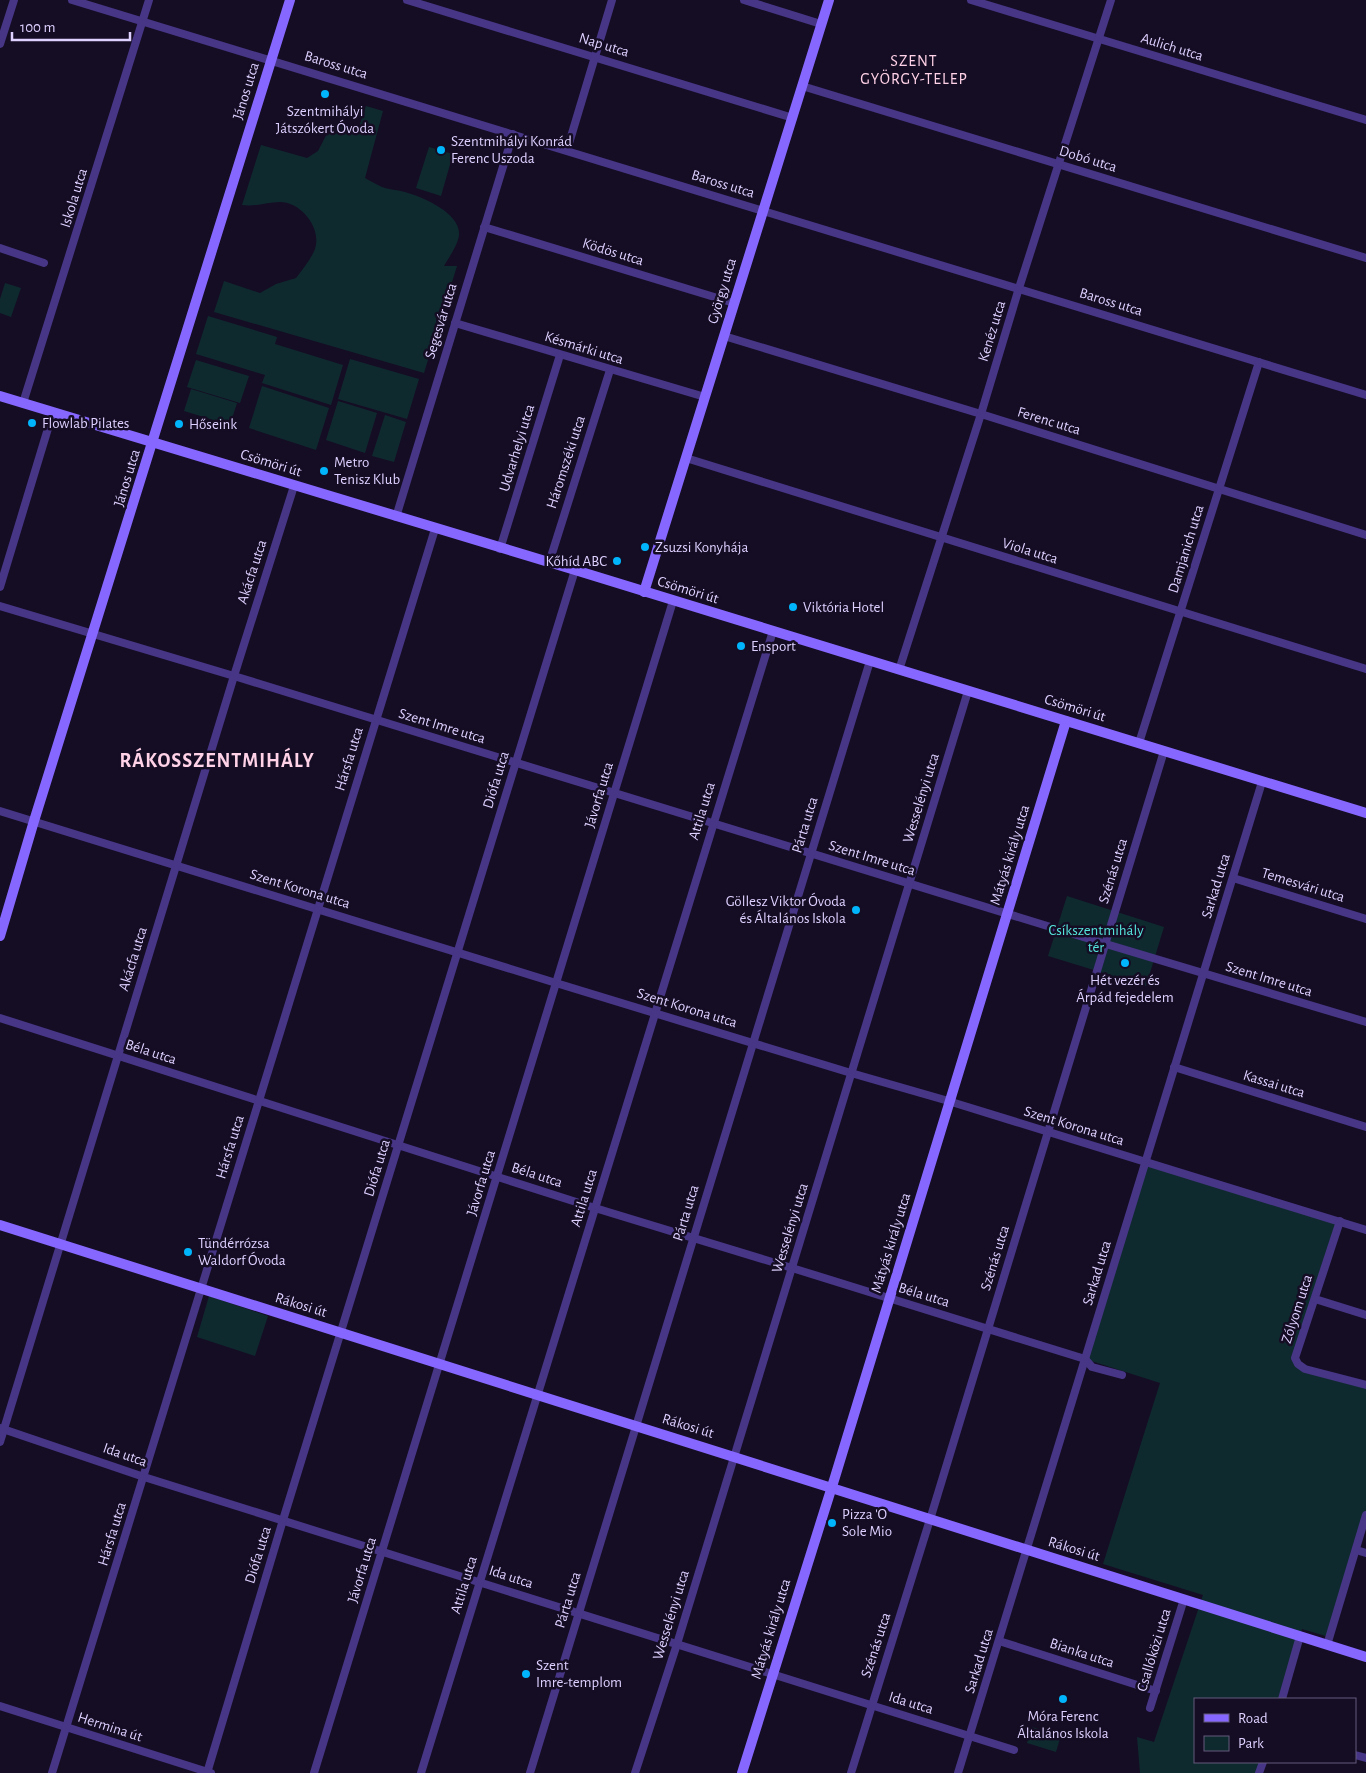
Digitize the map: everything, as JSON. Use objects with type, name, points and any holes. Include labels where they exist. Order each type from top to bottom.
[{"type":"main road","name":"János utca","points":[[0,936],[34,821],[94,635],[290,0]]},
{"type":"main road","name":"György utca","points":[[644,592],[829,0]]},
{"type":"main road","name":"Csömöri út","points":[[0,396],[549,562],[1366,813]]},
{"type":"main road","name":"Mátyás király utca","points":[[742,1773],[832,1487],[1066,721]]},
{"type":"main road","name":"Rákosi út","points":[[0,1225],[1366,1657]]},
{"type":"street","points":[[0,44],[14,0]]},
{"type":"street","name":"Baross utca","points":[[72,0],[1366,395]]},
{"type":"street","name":"Iskola utca","points":[[23,403],[149,0]]},
{"type":"street","name":"Nap utca","points":[[407,0],[792,118]]},
{"type":"street","points":[[567,150],[612,0]]},
{"type":"street","points":[[744,0],[822,24]]},
{"type":"street","name":"Aulich utca","points":[[970,0],[1366,120]]},
{"type":"street","name":"Kenéz utca","points":[[900,670],[1110,0]]},
{"type":"street","name":"Dobó utca","points":[[802,86],[1366,258]]},
{"type":"street","name":"Segesvár utca","points":[[396,516],[513,134]]},
{"type":"street","name":"Ködös utca","points":[[484,227],[734,303]]},
{"type":"street","points":[[0,248],[44,263]]},
{"type":"street","name":"Késmárki utca","points":[[455,323],[705,397]]},
{"type":"street","name":"Ferenc utca","points":[[724,336],[1366,534]]},
{"type":"street","name":"Udvarhelyi utca","points":[[500,548],[560,355]]},
{"type":"street","name":"Damjanich utca","points":[[1139,743],[1259,362]]},
{"type":"street","name":"Háromszéki utca","points":[[549,562],[610,370]]},
{"type":"street","points":[[0,587],[54,412]]},
{"type":"street","name":"Viola utca","points":[[686,458],[1366,669]]},
{"type":"street","name":"Akácfa utca","points":[[0,1442],[2,1429],[61,1244],[234,676],[294,486]]},
{"type":"street","name":"Hársfa utca","points":[[52,1773],[435,528]]},
{"type":"street","name":"Diófa utca","points":[[209,1773],[283,1520],[575,570]]},
{"type":"street","name":"Jávorfa utca","points":[[314,1773],[673,601]]},
{"type":"street","name":"Szent Imre utca","points":[[0,606],[1366,1022]]},
{"type":"street","name":"Attila utca","points":[[421,1773],[773,631]]},
{"type":"street","name":"Párta utca","points":[[530,1773],[870,661]]},
{"type":"street","name":"Wesselényi utca","points":[[635,1773],[677,1644],[968,691]]},
{"type":"street","name":"Szénás utca","points":[[851,1773],[1164,751]]},
{"type":"street","name":"Sarkad utca","points":[[958,1773],[1028,1550],[1262,782]]},
{"type":"street","name":"Szent Korona utca","points":[[0,811],[1366,1230]]},
{"type":"street","name":"Temesvári utca","points":[[1233,878],[1366,919]]},
{"type":"street","name":"Béla utca","points":[[0,1018],[595,1208],[1085,1359],[1092,1367],[1122,1375]]},
{"type":"street","name":"Kassai utca","points":[[1174,1067],[1366,1127]]},
{"type":"street","name":"Zólyom utca","points":[[1340,1221],[1296,1355],[1298,1364],[1305,1369],[1366,1385]]},
{"type":"street","points":[[1315,1299],[1366,1315]]},
{"type":"street","name":"Ida utca","points":[[2,1429],[144,1476],[1014,1750]]},
{"type":"street","points":[[1327,1645],[1366,1515]]},
{"type":"street","points":[[1356,1550],[1366,1553]]},
{"type":"street","name":"Csallóközi utca","points":[[1150,1708],[1184,1600]]},
{"type":"street","points":[[1282,1698],[1300,1636]]},
{"type":"street","name":"Bianka utca","points":[[999,1641],[1156,1691]]},
{"type":"street","name":"Hermina út","points":[[0,1706],[209,1773]]},
{"type":"green space","points":[[366,106],[383,111],[365,178],[382,187],[415,195],[432,203],[448,214],[458,227],[457,243],[444,266],[457,266],[424,373],[214,312],[224,281],[260,293],[276,284],[296,278],[315,249],[316,241],[313,225],[302,211],[295,206],[280,202],[242,205],[261,145],[307,158],[318,151],[332,124],[348,126],[358,130]]},
{"type":"green space","points":[[429,147],[453,154],[441,196],[416,188]]},
{"type":"green space","points":[[5,283],[21,288],[11,317],[0,313],[0,299]]},
{"type":"green space","points":[[208,316],[277,337],[275,344],[343,365],[331,405],[262,383],[265,375],[196,354]]},
{"type":"green space","points":[[350,359],[419,379],[407,419],[338,399]]},
{"type":"green space","points":[[196,360],[249,376],[240,403],[187,387]]},
{"type":"green space","points":[[262,386],[329,408],[316,450],[249,428]]},
{"type":"green space","points":[[191,389],[237,403],[230,425],[184,411]]},
{"type":"green space","points":[[338,401],[377,413],[365,453],[326,440]]},
{"type":"green space","points":[[385,415],[406,422],[394,462],[372,456]]},
{"type":"green space","name":"Csíkszentmihály tér","points":[[1067,896],[1164,927],[1146,986],[1048,956]]},
{"type":"green space","points":[[1145,1163],[1340,1221],[1296,1355],[1298,1364],[1366,1385],[1366,1515],[1329,1637],[1302,1629],[1280,1698],[1194,1698],[1194,1763],[1261,1763],[1257,1773],[1140,1773],[1137,1737],[1154,1742],[1203,1595],[1103,1564],[1160,1383],[1085,1359]]},
{"type":"green space","points":[[209,1296],[268,1316],[255,1356],[197,1337]]},
{"type":"green space","points":[[1032,1727],[1061,1735],[1056,1752],[1027,1743]]},
{"type":"place","name":"Szentmihályi Játszókert Óvoda","points":[[325,94]]},
{"type":"place","name":"Szentmihályi Konrád Ferenc Uszoda","points":[[441,150]]},
{"type":"place","name":"Flowlab Pilates","points":[[32,423]]},
{"type":"place","name":"Hőseink","points":[[179,424]]},
{"type":"place","name":"Metro Tenisz Klub","points":[[324,471]]},
{"type":"place","name":"Zsuzsi Konyhája","points":[[645,547]]},
{"type":"place","name":"Kőhíd ABC","points":[[617,561]]},
{"type":"place","name":"Viktória Hotel","points":[[793,607]]},
{"type":"place","name":"Ensport","points":[[741,646]]},
{"type":"place","name":"Göllesz Viktor Óvoda és Általános Iskola","points":[[856,910]]},
{"type":"place","name":"Hét vezér és Árpád fejedelem","points":[[1125,963]]},
{"type":"place","name":"Tündérrózsa Waldorf Óvoda","points":[[188,1252]]},
{"type":"place","name":"Pizza 'O Sole Mio","points":[[832,1523]]},
{"type":"place","name":"Szent Imre-templom","points":[[526,1674]]},
{"type":"place","name":"Móra Ferenc Általános Iskola","points":[[1063,1699]]},
{"type":"district","name":"SZENT GYÖRGY-TELEP","points":[[914,70]]},
{"type":"district","name":"RÁKOSSZENTMIHÁLY","points":[[217,761]]}]
